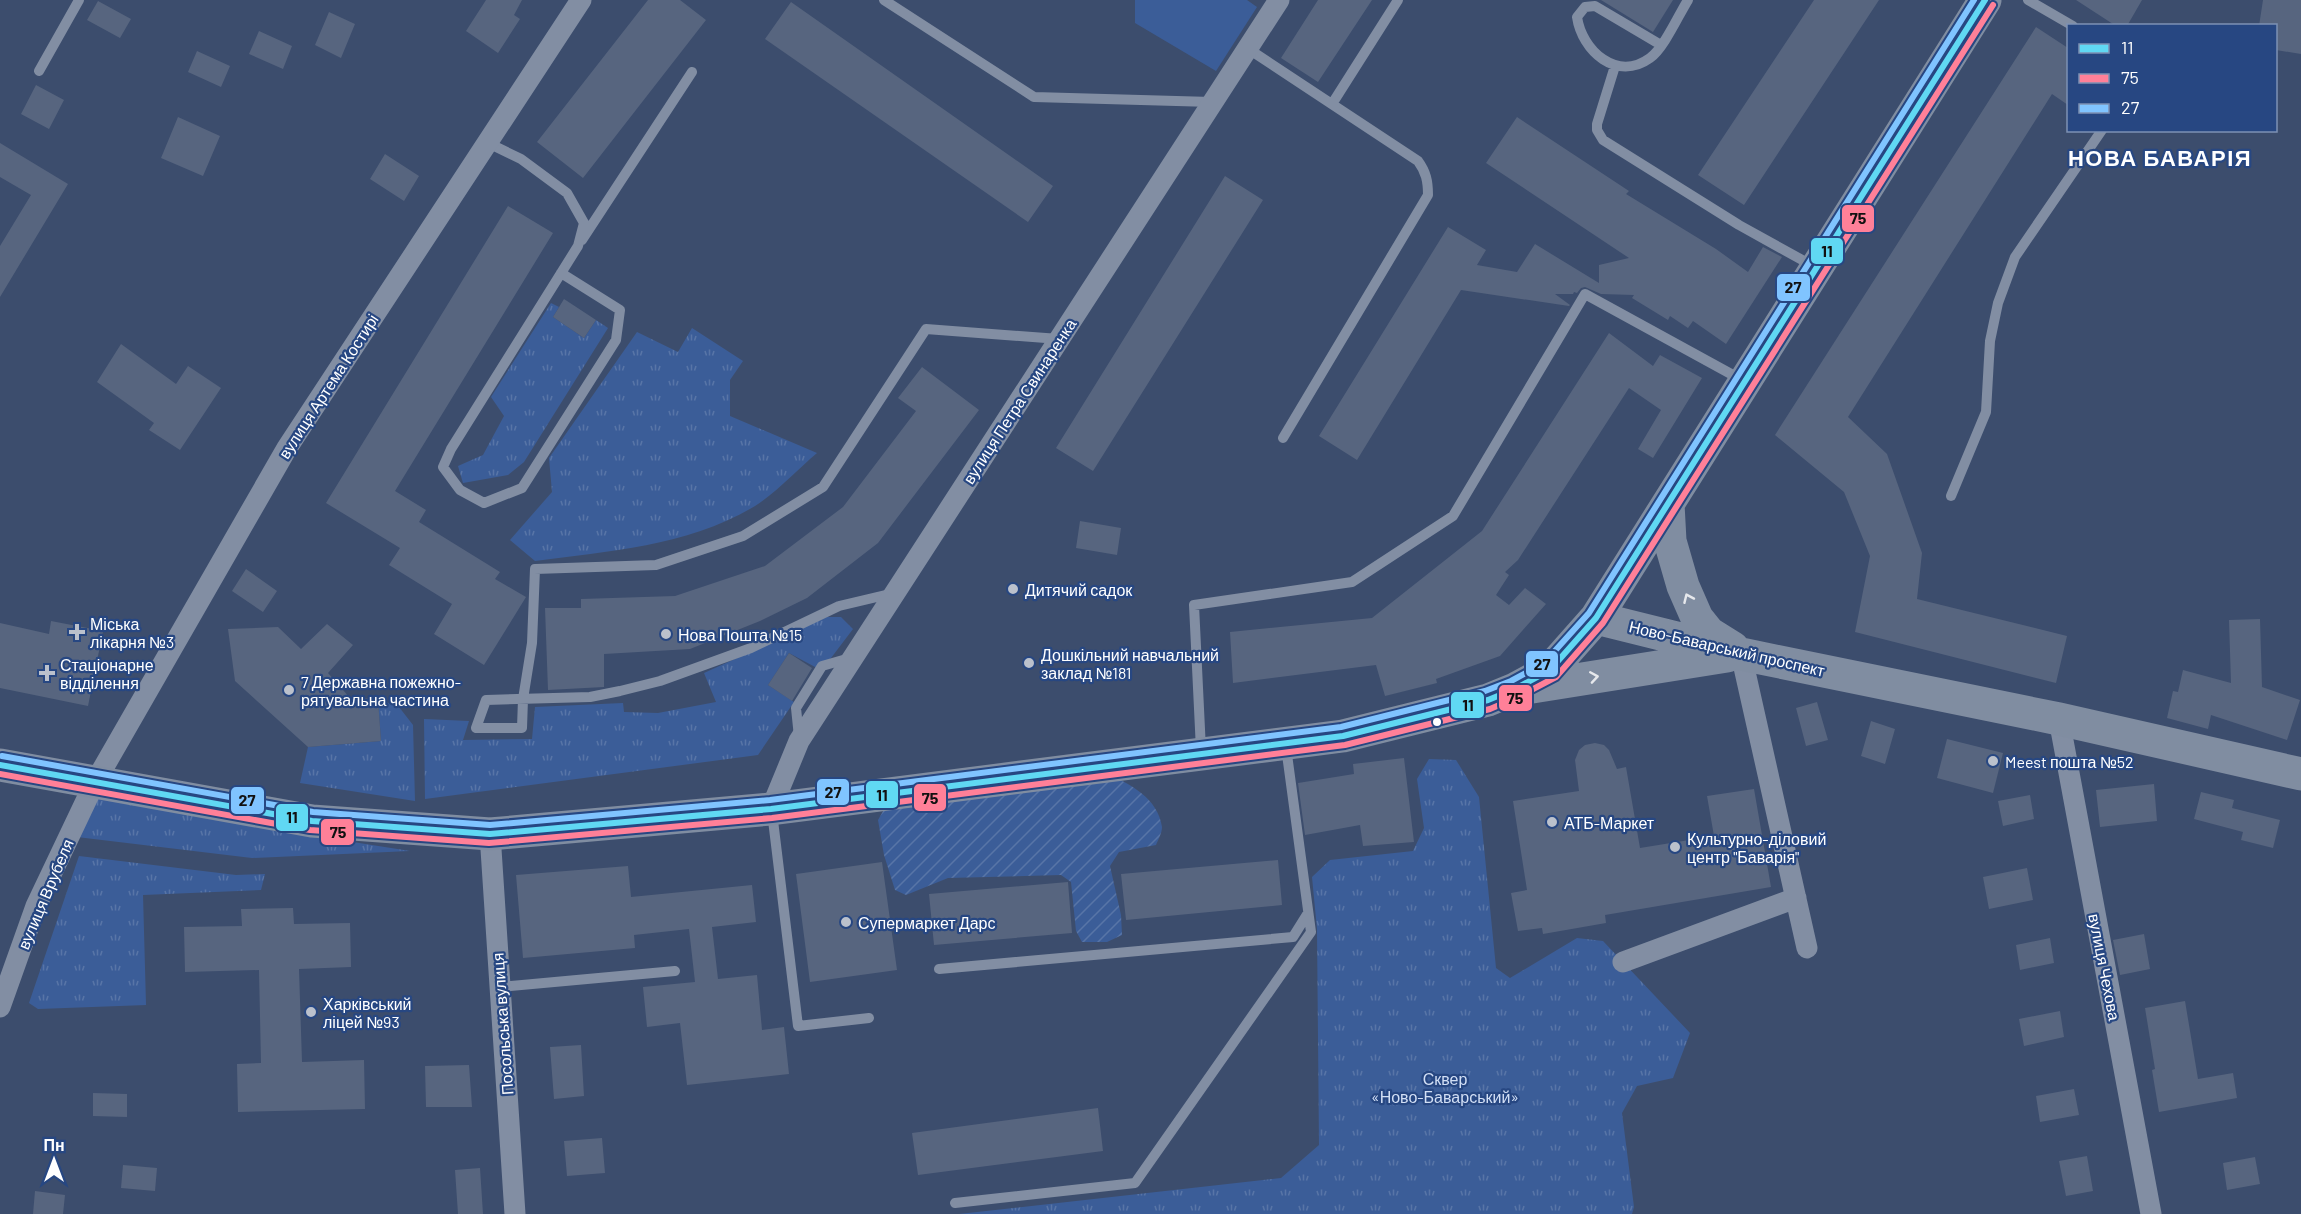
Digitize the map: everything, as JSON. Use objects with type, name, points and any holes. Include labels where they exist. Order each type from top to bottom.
[{"type":"main road","points":[[0,765],[94,784],[312,821],[490,834],[771,809],[1343,736],[1488,700],[1515,689],[1550,670],[1596,618],[1985,0]]},
{"type":"main road","points":[[1668,504],[1670,541],[1683,586],[1698,618],[1709,633],[1741,654]]},
{"type":"main road","name":"Ново-Баварський проспект","points":[[1596,618],[1741,654],[2059,719],[2301,774]]},
{"type":"main road","points":[[1515,689],[1741,654]]},
{"type":"street","name":"вулиця Артема Костирі","points":[[94,784],[287,448],[582,0]]},
{"type":"street","name":"вулиця Петра Свинаренка","points":[[771,809],[799,741],[1278,0]]},
{"type":"street","points":[[1741,654],[1807,948]]},
{"type":"street","name":"вулиця Чехова","points":[[2059,719],[2151,1214]]},
{"type":"street","name":"вулиця Врубеля","points":[[0,1007],[36,906],[94,784]]},
{"type":"street","name":"Посольська вулиця","points":[[490,834],[514,1214]]},
{"type":"street","points":[[1623,962],[1796,898]]},
{"type":"lane","points":[[39,72],[79,0]]},
{"type":"lane","points":[[884,0],[1034,97],[1212,102]]},
{"type":"lane","points":[[1332,104],[1398,0]]},
{"type":"lane","points":[[1661,45],[1595,6],[1586,7],[1576,17],[1579,31],[1602,60],[1615,66],[1640,63],[1651,57],[1661,45],[1688,0]]},
{"type":"lane","points":[[2028,0],[2070,24]]},
{"type":"lane","points":[[1247,48],[1418,161],[1425,171],[1428,183],[1428,195],[1283,438]]},
{"type":"lane","points":[[1615,66],[1597,124],[1597,130],[1603,140],[1739,225],[1816,268]]},
{"type":"lane","points":[[561,273],[621,310],[616,340],[522,489],[484,503],[460,490],[443,467],[451,449],[561,273],[578,246],[692,72]]},
{"type":"lane","points":[[1951,496],[1986,412],[1990,341],[1998,303],[2015,256],[2101,132]]},
{"type":"lane","points":[[488,143],[521,159],[567,193],[584,223],[578,246]]},
{"type":"lane","points":[[1202,754],[1194,605],[1352,582],[1453,516],[1585,294],[1745,382]]},
{"type":"lane","points":[[894,593],[839,606],[751,648],[660,681],[590,697],[523,699],[486,700],[476,728],[522,728],[523,699],[532,643],[536,568],[656,565],[743,536],[823,486],[926,329],[1059,339]]},
{"type":"lane","points":[[955,1203],[1135,1183],[1311,932],[1285,743]]},
{"type":"lane","points":[[771,809],[798,1026],[869,1017]]},
{"type":"lane","points":[[939,969],[1293,937],[1308,913]]},
{"type":"lane","points":[[500,987],[675,971]]},
{"type":"green space","points":[[1135,0],[1247,0],[1257,7],[1216,71],[1135,23]]},
{"type":"green space","points":[[551,303],[559,307],[553,317],[584,338],[596,320],[608,328],[524,462],[508,475],[463,483],[458,466],[483,455],[504,416],[491,397]]},
{"type":"green space","points":[[692,328],[743,361],[730,380],[730,416],[817,453],[779,488],[755,506],[703,530],[648,545],[535,561],[510,540],[552,492],[549,458],[637,332],[678,352]]},
{"type":"green space","points":[[827,617],[841,617],[853,629],[831,658],[817,668],[789,653],[768,685],[794,702],[758,755],[425,799],[424,719],[469,721],[463,740],[532,739],[535,707],[623,703],[624,712],[658,713],[716,702],[704,673]]},
{"type":"green space","points":[[378,699],[399,707],[413,725],[415,801],[300,783],[308,747],[381,741]]},
{"type":"green space","name":"Сквер «Ново-Баварський»","points":[[1429,759],[1456,760],[1479,797],[1496,968],[1510,978],[1577,938],[1603,941],[1690,1033],[1673,1078],[1637,1086],[1622,1113],[1634,1207],[1632,1214],[959,1214],[1281,1178],[1319,1145],[1317,929],[1312,877],[1330,860],[1413,851],[1424,828],[1417,779]]},
{"type":"green space","points":[[1106,773],[1142,793],[1155,808],[1162,827],[1156,845],[1119,852],[1110,866],[1121,915],[1122,935],[1107,942],[1082,942],[1076,931],[1071,882],[1061,875],[948,878],[906,895],[895,890],[884,855],[878,820],[890,799]]},
{"type":"green space","points":[[99,795],[302,834],[410,851],[252,858],[77,837]]},
{"type":"green space","points":[[79,856],[236,875],[265,874],[261,890],[143,895],[146,1005],[38,1009],[29,1003]]},
{"type":"building","points":[[486,0],[522,0],[514,15],[520,19],[498,53],[466,31]]},
{"type":"building","points":[[648,0],[680,0],[706,20],[583,178],[537,142]]},
{"type":"building","points":[[1318,0],[1372,0],[1318,82],[1281,58]]},
{"type":"building","points":[[1601,0],[1673,0],[1653,32]]},
{"type":"building","points":[[1814,0],[1879,0],[1744,205],[1698,175]]},
{"type":"building","points":[[2076,0],[2142,0],[2128,24],[2113,24]]},
{"type":"building","points":[[2263,0],[2301,0],[2301,54],[2277,50],[2277,24],[2259,24]]},
{"type":"building","points":[[98,1],[131,19],[120,38],[87,20]]},
{"type":"building","points":[[791,2],[1053,186],[1028,222],[765,39]]},
{"type":"building","points":[[329,12],[355,24],[341,58],[315,45]]},
{"type":"building","points":[[2036,27],[2067,47],[2067,104],[2052,94],[1848,417],[1887,454],[1922,553],[1917,599],[2067,636],[2056,683],[1855,632],[1870,556],[1844,492],[1775,435]]},
{"type":"building","points":[[259,31],[292,46],[283,69],[249,54]]},
{"type":"building","points":[[197,51],[230,66],[221,87],[188,72]]},
{"type":"building","points":[[36,85],[64,100],[49,129],[21,114]]},
{"type":"building","points":[[178,117],[220,136],[203,176],[161,158]]},
{"type":"building","points":[[1517,117],[1629,191],[1626,194],[1716,249],[1748,272],[1763,247],[1782,257],[1726,344],[1693,321],[1688,328],[1670,316],[1668,320],[1632,298],[1634,295],[1601,294],[1585,287],[1573,294],[1555,294],[1569,306],[1461,290],[1357,460],[1319,436],[1448,227],[1486,250],[1477,265],[1517,272],[1535,244],[1599,283],[1599,265],[1629,258],[1486,163]]},
{"type":"building","points":[[0,143],[68,184],[0,297],[0,246],[31,195],[0,177]]},
{"type":"building","points":[[385,154],[419,176],[404,201],[370,179]]},
{"type":"building","points":[[1225,176],[1263,200],[1093,471],[1056,448]]},
{"type":"building","points":[[508,206],[553,233],[395,491],[426,510],[419,522],[500,572],[495,579],[526,597],[484,665],[434,634],[452,604],[389,565],[400,548],[326,503]]},
{"type":"building","points":[[564,299],[596,320],[584,338],[553,317]]},
{"type":"building","points":[[1609,333],[1653,366],[1660,355],[1702,378],[1653,458],[1638,449],[1661,410],[1629,388],[1518,560],[1505,572],[1509,575],[1496,595],[1509,605],[1525,588],[1546,604],[1500,656],[1436,679],[1437,683],[1385,696],[1376,665],[1233,683],[1230,632],[1372,618],[1482,531]]},
{"type":"building","points":[[121,344],[176,384],[188,366],[221,388],[180,450],[149,430],[154,423],[97,382]]},
{"type":"building","points":[[922,367],[979,410],[878,543],[807,598],[760,621],[690,649],[604,654],[604,687],[548,690],[545,608],[581,608],[581,599],[675,596],[765,566],[843,507],[916,411],[898,398]]},
{"type":"building","points":[[1080,521],[1121,528],[1117,555],[1076,548]]},
{"type":"building","points":[[246,569],[277,591],[263,612],[232,591]]},
{"type":"building","points":[[2260,619],[2262,687],[2300,700],[2287,740],[2211,715],[2208,729],[2167,718],[2173,691],[2178,692],[2183,670],[2231,683],[2229,620]]},
{"type":"building","name":"Стаціонарне відділення","points":[[51,621],[103,631],[88,706],[0,688],[0,623],[49,634]]},
{"type":"building","name":"7 Державна пожежно- рятувальна частина","points":[[327,624],[353,645],[328,673],[350,698],[378,699],[381,741],[308,747],[235,681],[228,629],[278,627],[301,649]]},
{"type":"building","points":[[789,653],[812,668],[792,701],[768,685]]},
{"type":"building","points":[[1817,702],[1828,740],[1806,746],[1796,708]]},
{"type":"building","points":[[1871,721],[1895,729],[1885,764],[1861,756]]},
{"type":"building","points":[[1947,739],[2003,753],[1993,793],[1937,778]]},
{"type":"building","points":[[1595,743],[1604,745],[1609,750],[1617,769],[1626,767],[1640,848],[1714,836],[1707,796],[1754,789],[1771,887],[1605,915],[1606,923],[1543,934],[1542,928],[1518,931],[1511,893],[1527,890],[1513,801],[1579,791],[1575,760],[1579,750],[1585,745]]},
{"type":"building","points":[[1404,758],[1414,842],[1363,846],[1360,825],[1305,835],[1298,783],[1354,774],[1353,764]]},
{"type":"building","points":[[2154,784],[2157,821],[2100,827],[2096,790]]},
{"type":"building","points":[[2201,792],[2234,800],[2232,808],[2280,820],[2273,848],[2241,840],[2243,832],[2194,819]]},
{"type":"building","points":[[2030,795],[2034,819],[2003,826],[1998,801]]},
{"type":"building","points":[[1278,860],[1282,905],[1126,920],[1121,874]]},
{"type":"building","name":"Супермаркет Дарс","points":[[882,862],[897,970],[810,982],[796,874]]},
{"type":"building","points":[[628,866],[631,897],[752,885],[756,922],[712,927],[718,979],[757,975],[762,1030],[784,1027],[789,1074],[687,1085],[680,1023],[647,1027],[643,987],[695,982],[689,929],[634,935],[635,948],[523,958],[516,875]]},
{"type":"building","points":[[2027,868],[2033,900],[1989,909],[1983,877]]},
{"type":"building","points":[[1068,882],[1072,933],[934,945],[929,894]]},
{"type":"building","points":[[293,908],[294,924],[350,923],[351,967],[299,969],[302,1062],[364,1060],[365,1109],[238,1112],[237,1064],[261,1063],[259,970],[185,972],[184,927],[242,926],[241,909]]},
{"type":"building","points":[[2144,934],[2150,969],[2120,975],[2113,940]]},
{"type":"building","points":[[2050,938],[2054,963],[2020,970],[2016,945]]},
{"type":"building","points":[[2185,1001],[2198,1079],[2233,1073],[2237,1098],[2159,1112],[2145,1008]]},
{"type":"building","points":[[2060,1011],[2064,1037],[2024,1046],[2019,1019]]},
{"type":"building","points":[[581,1045],[584,1096],[554,1099],[550,1047]]},
{"type":"building","points":[[469,1065],[472,1107],[426,1107],[425,1066]]},
{"type":"building","points":[[2074,1089],[2079,1115],[2040,1122],[2036,1096]]},
{"type":"building","points":[[93,1093],[127,1094],[127,1117],[93,1116]]},
{"type":"building","points":[[1098,1108],[1103,1151],[918,1175],[912,1133]]},
{"type":"building","points":[[602,1138],[605,1173],[567,1176],[564,1141]]},
{"type":"building","points":[[2087,1156],[2093,1191],[2066,1196],[2059,1161]]},
{"type":"building","points":[[2255,1157],[2260,1184],[2227,1190],[2223,1163]]},
{"type":"building","points":[[123,1165],[157,1168],[155,1191],[121,1188]]},
{"type":"building","points":[[480,1168],[483,1214],[458,1214],[455,1170]]},
{"type":"building","points":[[35,1191],[65,1195],[63,1214],[33,1214]]},
{"type":"transit line","name":"27","points":[[2,756],[313,812],[490,825],[770,800],[1341,727],[1485,691],[1511,681],[1544,663],[1589,613],[1974,0]]},
{"type":"transit line","name":"11","points":[[0,765],[312,821],[490,834],[771,809],[1343,736],[1488,700],[1515,689],[1550,670],[1596,618],[1985,0]]},
{"type":"transit line","name":"75","points":[[0,774],[310,830],[489,843],[772,818],[1345,745],[1490,709],[1556,677],[1603,623],[1993,5]]},
{"type":"place","name":"Дитячий садок","points":[[1013,589]]},
{"type":"place","name":"Міська лікарня №3","points":[[77,632]]},
{"type":"place","name":"Нова Пошта №15","points":[[666,634]]},
{"type":"place","name":"Дошкільний навчальний заклад №181","points":[[1029,663]]},
{"type":"place","name":"Стаціонарне відділення","points":[[47,673]]},
{"type":"place","name":"7 Державна пожежно- рятувальна частина","points":[[289,690]]},
{"type":"place","name":"Meest пошта №52","points":[[1993,761]]},
{"type":"place","name":"АТБ-Маркет","points":[[1552,822]]},
{"type":"place","name":"Культурно-діловий центр \"Баварія\"","points":[[1675,847]]},
{"type":"place","name":"Супермаркет Дарс","points":[[846,922]]},
{"type":"place","name":"Харківський ліцей №93","points":[[311,1012]]},
{"type":"district","name":"НОВА БАВАРІЯ","points":[[2160,157]]}]
